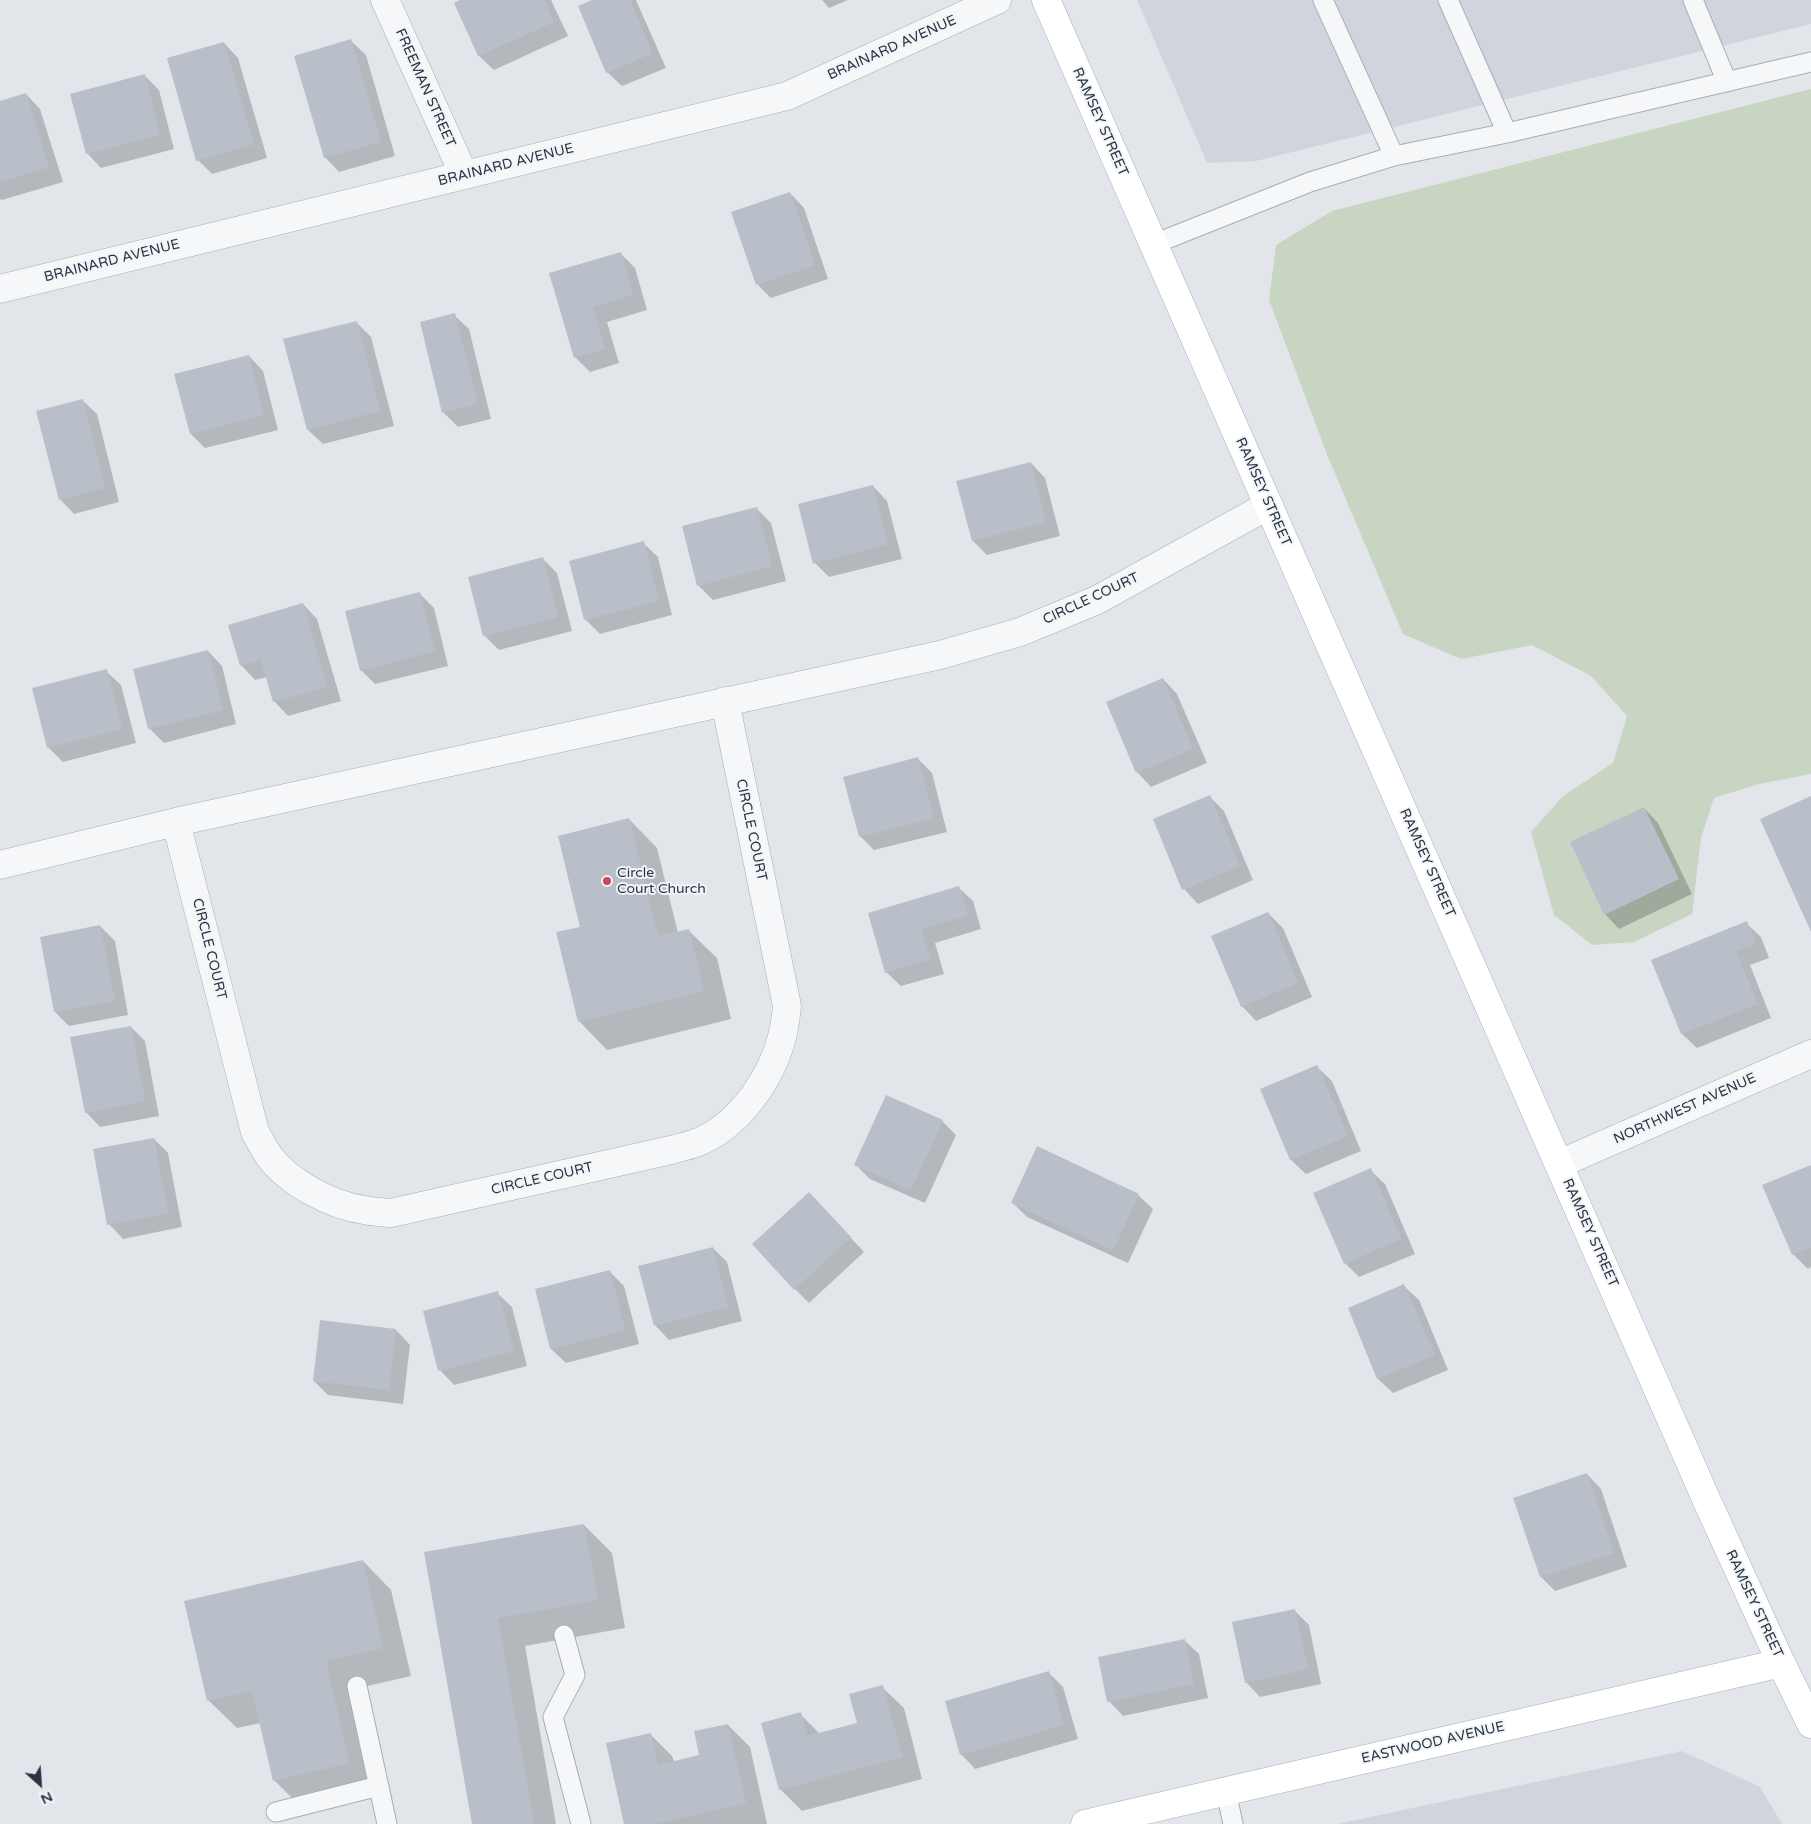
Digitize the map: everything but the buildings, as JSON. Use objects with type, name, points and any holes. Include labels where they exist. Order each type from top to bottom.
[{"type":"main road","name":"RAMSEY STREET","points":[[1046,0],[1707,1501],[1811,1724]]},
{"type":"main road","name":"EASTWOOD AVENUE","points":[[1085,1824],[1781,1663]]},
{"type":"street","name":"FREEMAN STREET","points":[[385,0],[464,175]]},
{"type":"street","name":"BRAINARD AVENUE","points":[[0,289],[787,96],[998,0]]},
{"type":"street","name":"CIRCLE COURT","points":[[0,865],[176,822],[940,655],[1020,632],[1097,600],[1269,505]]},
{"type":"street","name":"CIRCLE COURT","points":[[176,822],[255,1132],[269,1156],[289,1176],[312,1192],[337,1203],[364,1210],[392,1213],[671,1150],[701,1141],[725,1127],[744,1107],[760,1084],[774,1060],[780,1042],[787,1006],[725,701]]},
{"type":"street","name":"NORTHWEST AVENUE","points":[[1559,1164],[1811,1054]]},
{"type":"lane","points":[[1324,0],[1394,156]]},
{"type":"lane","points":[[1448,0],[1507,133]]},
{"type":"lane","points":[[1693,0],[1727,82]]},
{"type":"lane","points":[[1154,244],[1310,182],[1394,156],[1507,133],[1811,62]]},
{"type":"lane","points":[[564,1635],[575,1675],[553,1718],[580,1824]]},
{"type":"lane","points":[[357,1686],[387,1824]]},
{"type":"lane","points":[[276,1812],[378,1786]]},
{"type":"lane","points":[[1226,1791],[1233,1824]]},
{"type":"shaded area","points":[[1137,0],[1811,0],[1811,24],[1256,161],[1207,163]]},
{"type":"shaded area","points":[[1682,1751],[1760,1787],[1782,1824],[1337,1824]]},
{"type":"green space","points":[[1811,89],[1811,774],[1759,784],[1714,798],[1701,838],[1692,914],[1634,942],[1592,945],[1554,915],[1531,832],[1563,796],[1613,763],[1627,716],[1591,676],[1532,645],[1461,659],[1403,634],[1328,457],[1269,300],[1276,245],[1332,211]]},
{"type":"place","name":"Circle Court Church","points":[[607,881]]}]
